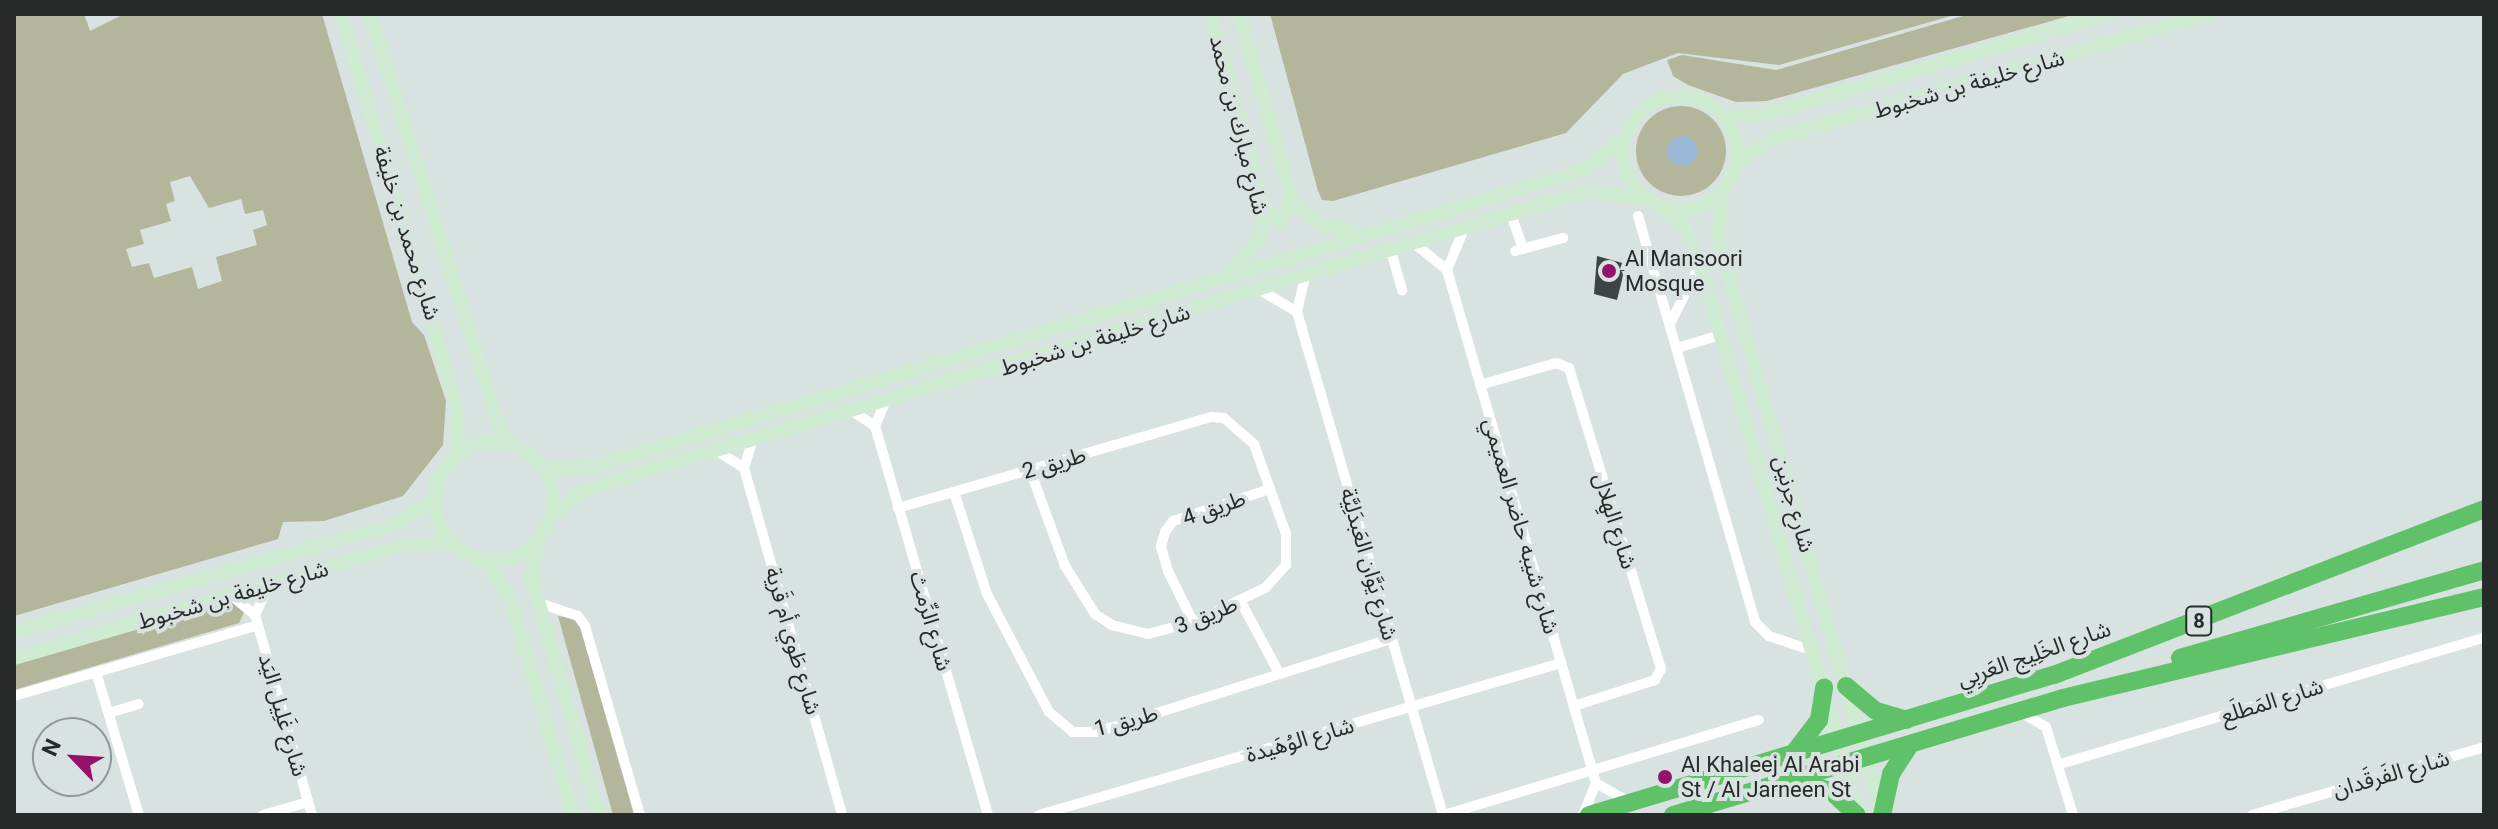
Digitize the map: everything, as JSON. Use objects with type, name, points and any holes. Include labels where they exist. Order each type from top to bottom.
[{"type":"highway","name":"شارع الخَلِيج العَربِي","points":[[1586,815],[1839,742],[2054,675],[2484,509]]},
{"type":"highway","points":[[2063,698],[2484,570]]},
{"type":"highway","name":"8","points":[[1673,815],[2063,698],[2484,597]]},
{"type":"highway","points":[[1846,686],[1876,711],[1910,720]]},
{"type":"highway","points":[[1792,755],[1819,720],[1824,687]]},
{"type":"highway","points":[[1882,815],[1891,774],[1909,746]]},
{"type":"highway","points":[[1793,780],[1832,792],[1858,815]]},
{"type":"main road","name":"شارع محمد بن خليفة","points":[[341,14],[457,409],[458,455]]},
{"type":"main road","name":"شارع محمد بن خليفة","points":[[370,14],[504,442]]},
{"type":"main road","name":"شارع مبارك بن محمد","points":[[1211,14],[1263,207],[1259,241],[1230,272]]},
{"type":"main road","name":"شارع مبارك بن محمد","points":[[1239,14],[1292,199],[1311,220],[1333,229],[1391,223]]},
{"type":"main road","name":"شارع خليفة بن شخبوط","points":[[1723,116],[1763,115],[2109,14]]},
{"type":"main road","name":"شارع خليفة بن شخبوط","points":[[1736,163],[1772,139],[2207,14]]},
{"type":"main road","points":[[1695,98],[1723,116],[1736,146],[1736,163],[1722,191],[1694,209],[1662,208],[1645,199],[1626,172],[1624,139],[1639,115],[1662,99],[1695,98]]},
{"type":"main road","name":"شارع خليفة بن شخبوط","points":[[545,470],[594,466],[1391,223],[1583,170],[1624,139]]},
{"type":"main road","name":"شارع خليفة بن شخبوط","points":[[551,515],[580,493],[1587,191],[1645,199]]},
{"type":"main road","name":"شارع جرنين","points":[[1722,191],[1718,238],[1882,815]]},
{"type":"main road","points":[[1263,207],[1280,221],[1292,199]]},
{"type":"main road","name":"شارع جرنين","points":[[1662,208],[1684,226],[1700,264],[1815,652],[1858,815]]},
{"type":"main road","points":[[573,815],[510,598],[492,570],[453,543],[435,499],[446,467],[458,455],[504,442],[534,457],[545,470],[551,515],[538,540],[531,576],[599,815]]},
{"type":"main road","name":"شارع خليفة بن شخبوط","points":[[14,632],[396,524],[435,499]]},
{"type":"main road","points":[[472,555],[507,558],[538,540]]},
{"type":"main road","name":"شارع خليفة بن شخبوط","points":[[14,658],[268,587],[403,545],[453,543]]},
{"type":"street","points":[[1511,214],[1519,250],[1563,238]]},
{"type":"street","points":[[1638,216],[1755,622],[1769,636],[1815,652]]},
{"type":"street","points":[[1415,244],[1447,270],[1464,229]]},
{"type":"street","points":[[1391,251],[1402,290]]},
{"type":"street","points":[[1670,324],[1687,298],[1700,264]]},
{"type":"street","name":"شارع شيبه حاضر العميمي","points":[[1447,270],[1596,783]]},
{"type":"street","name":"شارع يَوَّان العَبدَلِيَّة","points":[[1305,277],[1297,312],[1443,815]]},
{"type":"street","points":[[1260,290],[1297,312]]},
{"type":"street","points":[[1662,299],[1687,298]]},
{"type":"street","points":[[1677,348],[1720,335]]},
{"type":"street","name":"شارع الهِلال","points":[[1480,385],[1556,363],[1569,368],[1661,669],[1655,680],[1574,706]]},
{"type":"street","points":[[852,411],[875,426],[885,402]]},
{"type":"street","name":"طريق 2","points":[[898,508],[1211,417]]},
{"type":"street","name":"طريق 3","points":[[1030,470],[1065,566],[1095,614],[1148,634],[1193,622],[1241,602],[1265,588],[1286,565],[1286,534],[1246,432],[1211,417]]},
{"type":"street","name":"شارع الرِّمث","points":[[875,426],[988,815]]},
{"type":"street","points":[[717,451],[744,468],[752,442]]},
{"type":"street","name":"شارع طَوي أم قَرية","points":[[744,468],[842,815]]},
{"type":"street","name":"طريق 4","points":[[1193,622],[1168,571],[1161,546],[1165,532],[1173,521],[1270,489]]},
{"type":"street","name":"طريق 1","points":[[954,492],[987,594],[1049,712],[1073,732],[1097,732],[1391,639]]},
{"type":"street","points":[[257,620],[268,587]]},
{"type":"street","points":[[232,596],[257,620]]},
{"type":"street","points":[[1241,602],[1279,673]]},
{"type":"street","points":[[539,603],[578,616],[585,626],[640,815]]},
{"type":"street","points":[[14,696],[257,620]]},
{"type":"street","name":"شارع غَلِيل اليَد","points":[[257,620],[312,815]]},
{"type":"street","name":"شارع المَطلَع","points":[[2060,764],[2484,638]]},
{"type":"street","name":"شارع الوُهَيدة","points":[[1039,815],[1561,663]]},
{"type":"street","points":[[96,672],[139,815]]},
{"type":"street","points":[[109,713],[139,704]]},
{"type":"street","points":[[2017,711],[2046,727],[2060,764],[2073,815]]},
{"type":"street","points":[[1443,815],[1759,720]]},
{"type":"street","name":"شارع الفَرقَدان","points":[[2252,815],[2484,747]]},
{"type":"street","points":[[1586,815],[1596,783],[1631,803]]},
{"type":"street","points":[[263,815],[308,802]]},
{"type":"green space","points":[[14,14],[84,14],[90,31],[124,14],[322,14],[412,322],[424,335],[446,401],[443,445],[403,496],[324,521],[283,522],[278,539],[14,616]],"holes":[[[190,176],[209,208],[241,199],[245,214],[263,210],[267,225],[253,230],[257,245],[216,257],[222,281],[198,289],[192,267],[154,278],[149,263],[132,267],[126,249],[144,244],[140,230],[171,221],[166,204],[175,201],[170,182]]]},
{"type":"green space","points":[[1270,14],[1958,14],[1779,65],[1678,53],[1623,74],[1566,133],[1333,201],[1322,200],[1318,191]]},
{"type":"green space","points":[[1970,14],[2076,14],[1767,101],[1736,102],[1688,85],[1673,76],[1667,60],[1682,55],[1776,70]]},
{"type":"green space","points":[[1681,106],[1698,110],[1713,119],[1722,134],[1726,151],[1722,168],[1713,183],[1698,192],[1681,196],[1664,192],[1649,183],[1640,168],[1636,151],[1640,134],[1649,119],[1664,110]]},
{"type":"green space","points":[[237,599],[247,606],[239,623],[14,690],[14,663]]},
{"type":"green space","points":[[558,616],[578,619],[634,815],[613,815]]},
{"type":"water","points":[[1682,136],[1688,137],[1696,145],[1696,157],[1688,165],[1682,166],[1676,165],[1668,157],[1667,151],[1668,145],[1676,137]]},
{"type":"building","name":"Al Mansoori Mosque","points":[[1597,256],[1626,264],[1617,300],[1594,294]]},
{"type":"place","name":"Al Mansoori Mosque","points":[[1609,271]]},
{"type":"place","name":"Al Khaleej Al Arabi St / Al Jarneen St","points":[[1665,777]]}]
